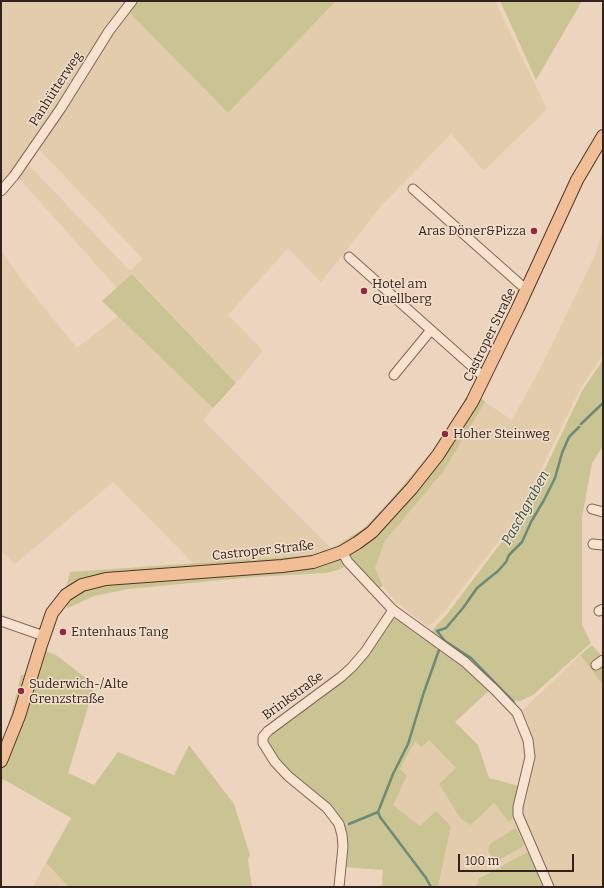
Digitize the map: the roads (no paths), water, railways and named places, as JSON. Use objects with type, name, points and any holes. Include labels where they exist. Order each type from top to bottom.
[{"type":"main road","name":"Castroper Straße","points":[[1,761],[19,716],[52,613],[66,595],[82,585],[106,579],[282,566],[313,562],[342,552],[372,532],[412,488],[450,436],[472,402],[528,288],[577,180],[603,136]]},
{"type":"street","name":"Panhütterweg","points":[[1,191],[14,176],[61,108],[109,31],[132,1]]},
{"type":"street","points":[[413,189],[521,285],[528,288]]},
{"type":"street","points":[[349,257],[485,378]]},
{"type":"street","points":[[394,375],[431,330]]},
{"type":"street","points":[[592,509],[603,512]]},
{"type":"street","points":[[593,544],[603,545]]},
{"type":"street","points":[[342,552],[348,562],[393,610],[465,662],[517,713],[528,740],[530,757],[518,807],[518,815],[548,887]]},
{"type":"street","name":"Brinkstraße","points":[[339,887],[344,846],[339,824],[327,808],[288,776],[275,762],[264,743],[263,736],[341,677],[358,661],[393,610]]},
{"type":"street","points":[[1,621],[44,636]]},
{"type":"waterway","name":"Paschgraben","points":[[581,424],[603,403]]},
{"type":"waterway","name":"Paschgraben","points":[[516,707],[513,701],[471,658],[445,641],[437,631],[446,628],[477,588],[498,571],[506,562],[509,555],[522,542],[555,478],[562,453],[569,437],[579,427]]},
{"type":"waterway","name":"Paschgraben","points":[[431,887],[426,878],[380,817],[378,812],[393,774],[408,744],[439,650]]},
{"type":"waterway","points":[[349,824],[378,812]]},
{"type":"place","name":"Aras Döner&Pizza","points":[[534,231]]},
{"type":"place","name":"Hotel am Quellberg","points":[[364,291]]},
{"type":"place","name":"Hoher Steinweg","points":[[445,434]]},
{"type":"place","name":"Entenhaus Tang","points":[[63,632]]},
{"type":"place","name":"Suderwich-/Alte Grenzstraße","points":[[21,691]]}]
